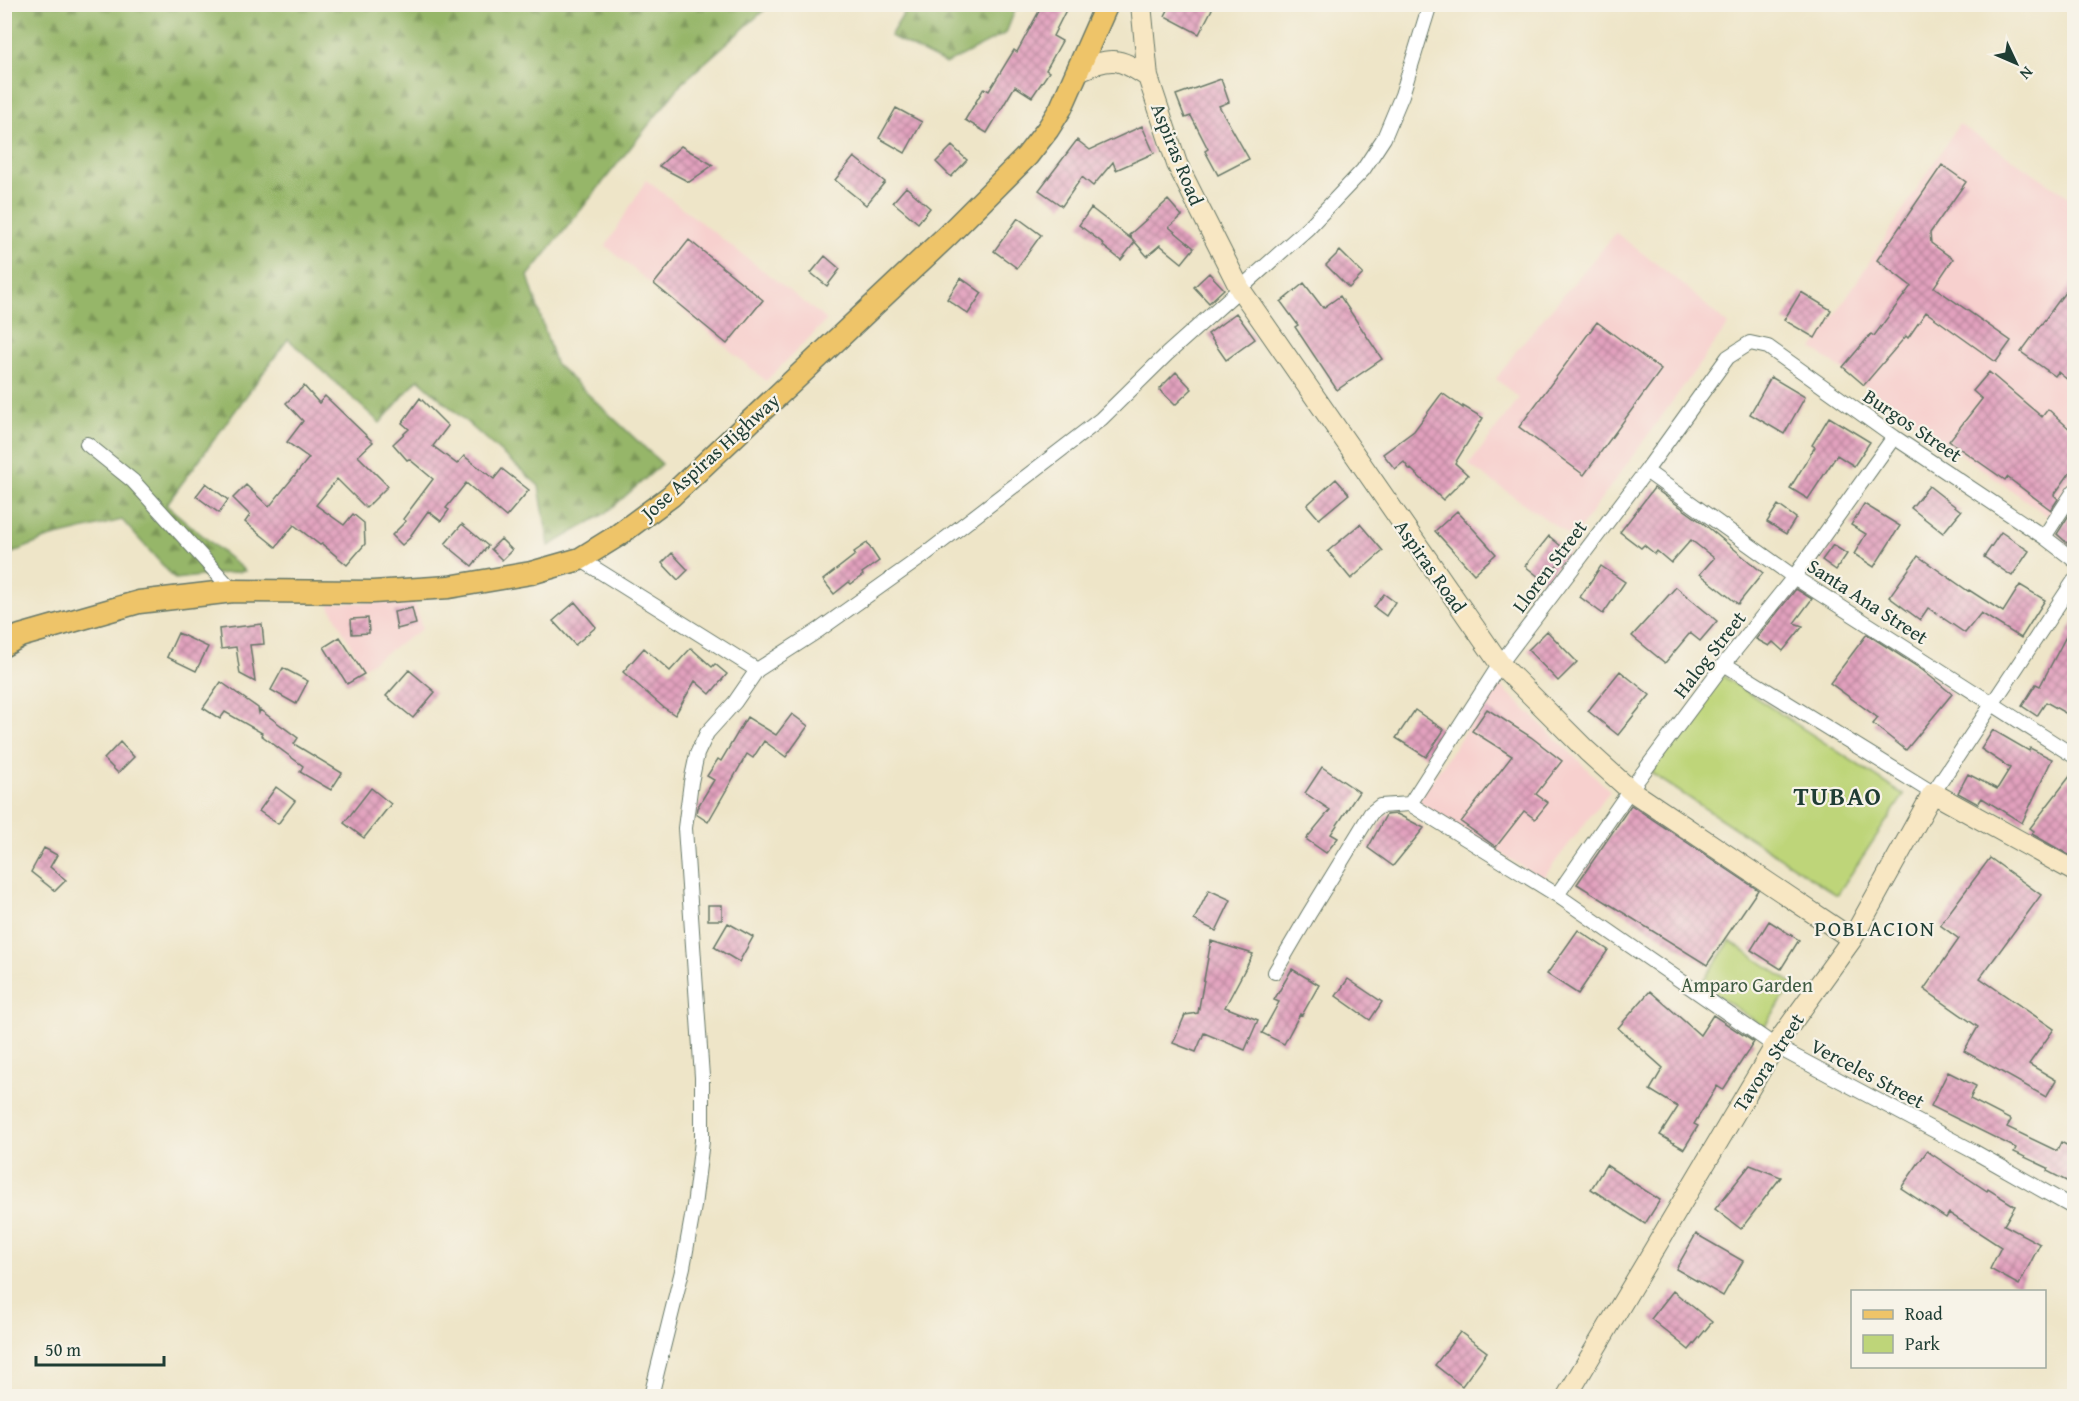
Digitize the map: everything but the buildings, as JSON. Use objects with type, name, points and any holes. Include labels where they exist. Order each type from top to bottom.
[{"type":"main road","name":"Jose Aspiras Highway","points":[[4,645],[20,636],[139,602],[233,591],[373,592],[449,587],[531,573],[580,559],[617,536],[671,496],[971,212],[1036,145],[1061,108],[1107,4]]},
{"type":"main road","name":"Aspiras Road","points":[[1141,4],[1148,78],[1177,164],[1240,290],[1500,664],[1587,751],[1630,790],[1852,939]]},
{"type":"main road","name":"Aspiras Road","points":[[1076,72],[1112,60],[1125,63],[1148,78]]},
{"type":"main road","points":[[1933,793],[2074,871]]},
{"type":"main road","name":"Tavora Street","points":[[1567,1396],[1775,1046],[1852,939],[1933,793]]},
{"type":"street","points":[[651,1396],[683,1267],[702,1141],[702,1077],[685,828],[697,754],[707,733],[735,702],[757,670],[819,630],[923,555],[1101,419],[1167,354],[1308,228],[1363,170],[1384,138],[1402,95],[1430,4]]},
{"type":"street","name":"Burgos Street","points":[[1728,357],[1750,343],[1759,343],[1768,347],[1894,437],[2044,537],[2074,560]]},
{"type":"street","name":"Lloren Street","points":[[1410,804],[1500,664],[1646,471],[1728,357]]},
{"type":"street","name":"Halog Street","points":[[1557,895],[1630,790],[1724,664],[1794,577],[1894,437]]},
{"type":"street","points":[[87,444],[133,481],[233,591]]},
{"type":"street","name":"Santa Ana Street","points":[[1646,471],[1794,577],[2074,756]]},
{"type":"street","points":[[2044,537],[2074,491]]},
{"type":"street","points":[[580,559],[757,670]]},
{"type":"street","name":"Tavora Street","points":[[1933,793],[2074,581]]},
{"type":"street","points":[[1724,664],[1933,793]]},
{"type":"street","points":[[1275,972],[1371,813],[1380,806],[1410,804]]},
{"type":"street","name":"Verceles Street","points":[[1410,804],[1557,895],[1775,1046],[1973,1151],[2074,1208]]},
{"type":"shaded area","points":[[1959,124],[2074,200],[2074,478],[2048,516],[1813,349]]},
{"type":"shaded area","points":[[646,180],[827,320],[766,381],[606,246]]},
{"type":"shaded area","points":[[1616,233],[1680,282],[1728,325],[1573,538],[1469,465],[1519,398],[1496,379],[1519,347]]},
{"type":"shaded area","points":[[415,602],[422,629],[363,668],[328,603]]},
{"type":"shaded area","points":[[1498,683],[1610,791],[1542,879],[1418,801]]},
{"type":"green space","points":[[5,5],[770,5],[682,83],[528,276],[555,363],[662,464],[606,513],[549,546],[539,486],[418,379],[380,423],[288,339],[166,505],[245,571],[175,579],[122,520],[48,538],[5,556]]},
{"type":"green space","points":[[909,5],[1017,5],[1006,33],[946,64],[890,36]]},
{"type":"green space","points":[[1720,674],[1904,795],[1837,895],[1651,773]]},
{"type":"green space","name":"Amparo Garden","points":[[1730,941],[1793,984],[1764,1027],[1701,984]]},
{"type":"district","name":"TUBAO","points":[[1838,795]]},
{"type":"district","name":"POBLACION","points":[[1875,928]]}]
